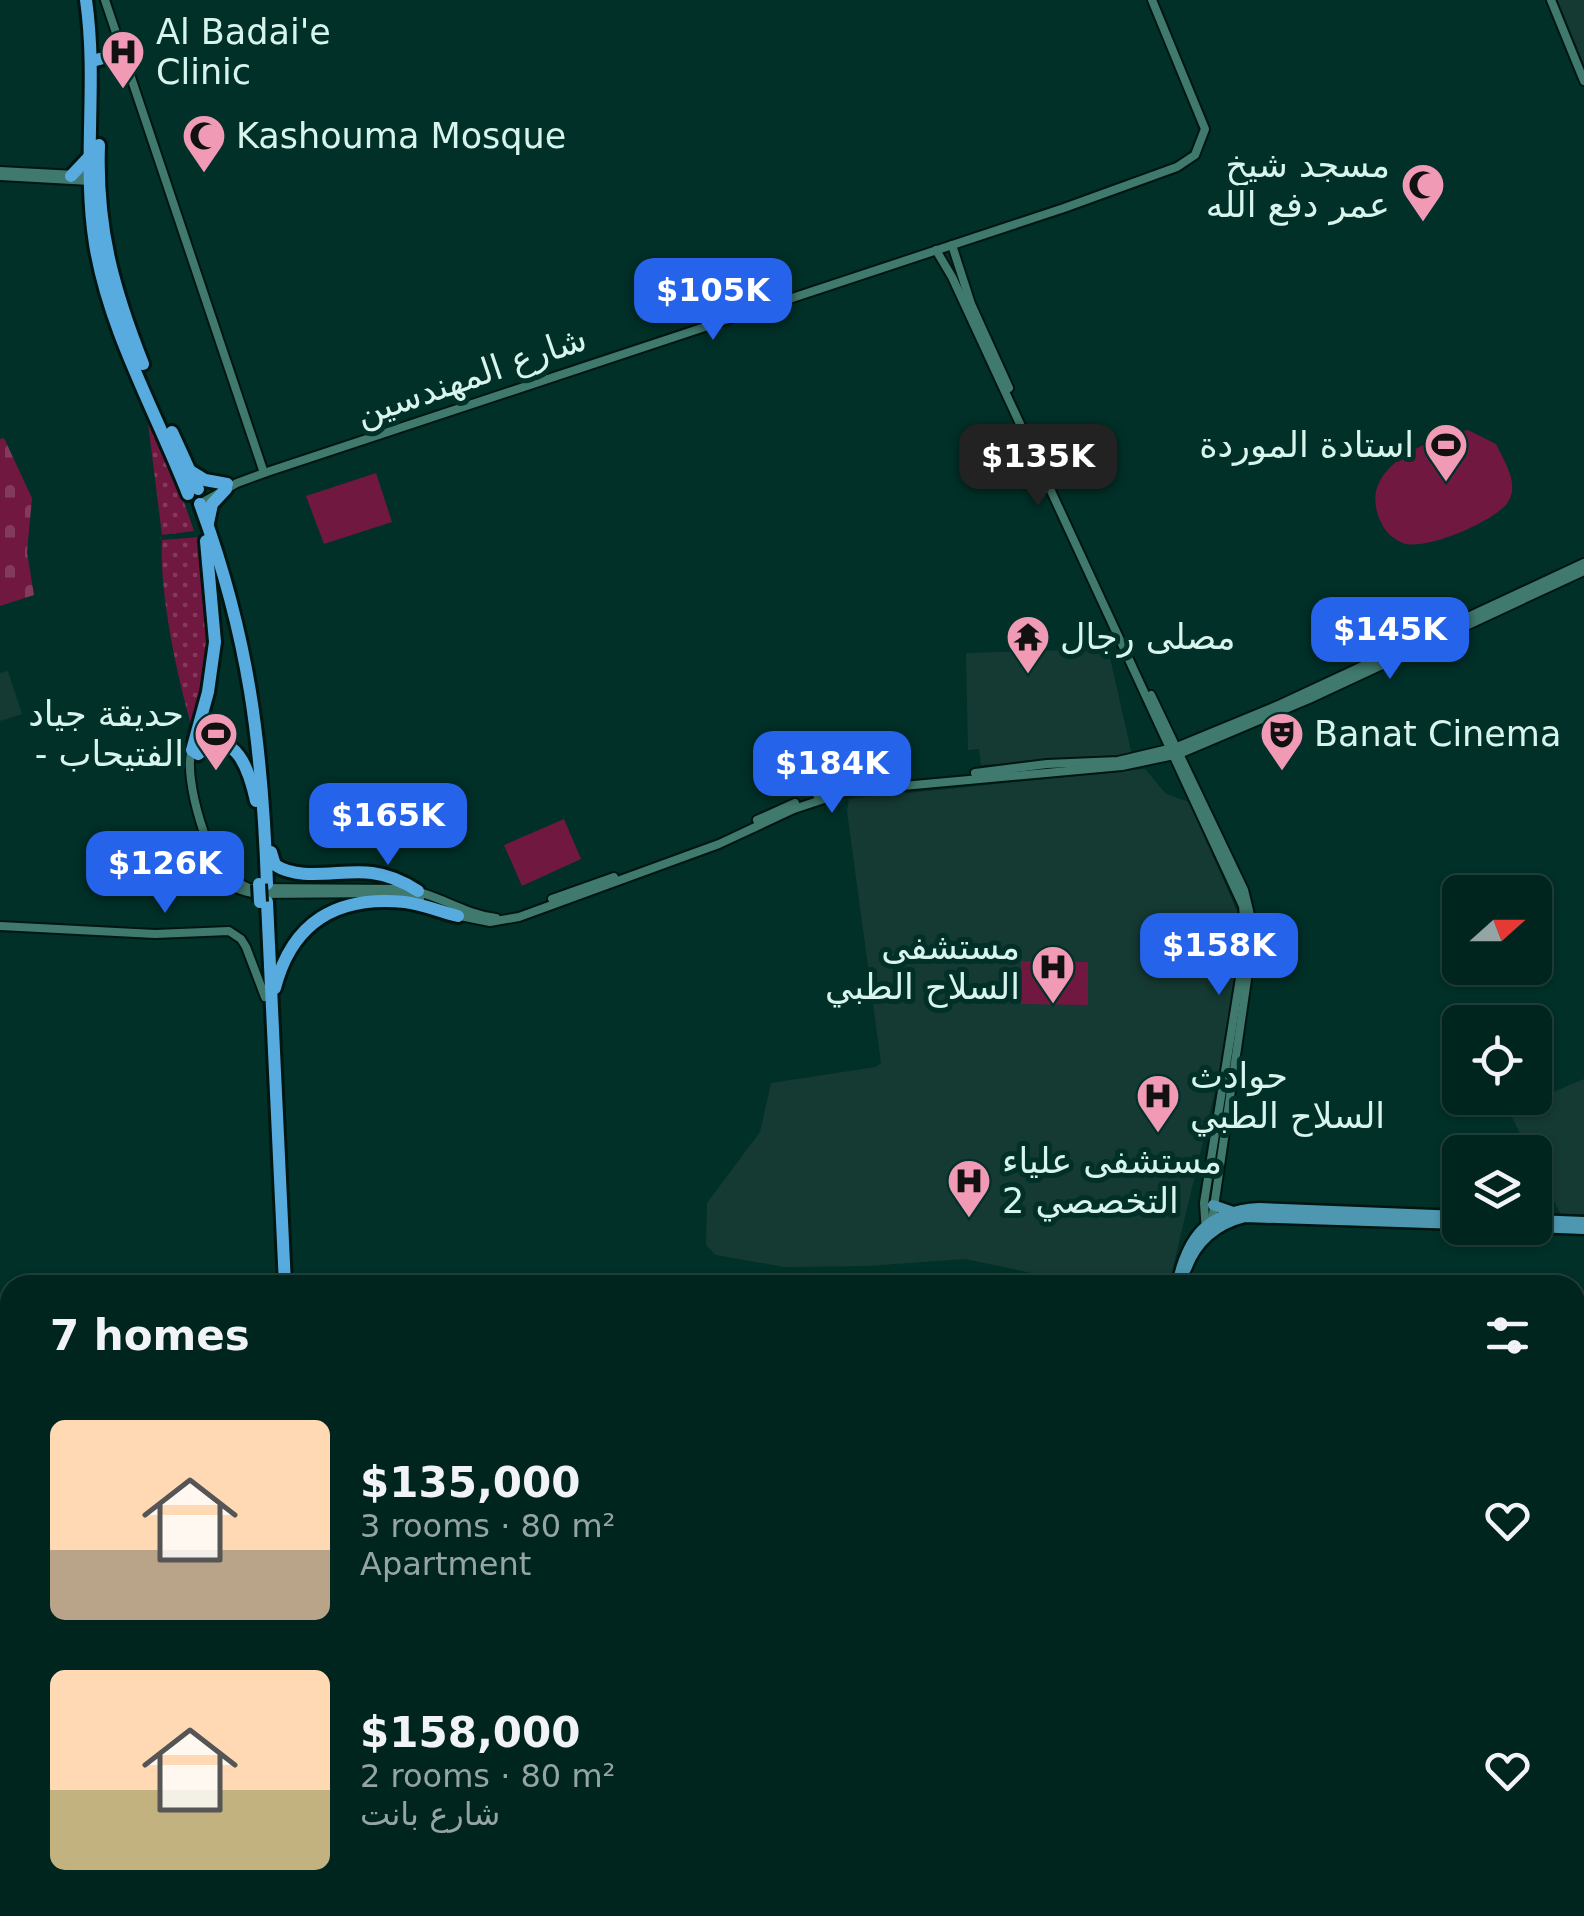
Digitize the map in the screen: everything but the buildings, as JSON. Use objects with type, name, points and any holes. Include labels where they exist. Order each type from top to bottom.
[{"type":"highway","points":[[86,0],[101,59],[90,156],[109,267],[132,348],[197,498],[243,678],[260,807]]},
{"type":"highway","points":[[94,0],[101,59],[89,198],[101,270],[208,526],[246,656],[257,726],[281,1275]]},
{"type":"highway","points":[[101,59],[119,42]]},
{"type":"highway","points":[[101,59],[118,55],[126,62]]},
{"type":"highway","points":[[89,198],[71,178],[90,156]]},
{"type":"highway","points":[[188,470],[205,480],[230,485]]},
{"type":"highway","points":[[208,526],[212,504],[230,485]]},
{"type":"highway","points":[[206,540],[215,642],[195,752],[218,746],[241,756],[247,764],[277,867],[287,872],[370,872],[394,878],[418,891]]},
{"type":"highway","points":[[268,999],[296,938],[305,927],[330,912],[364,903],[406,902],[458,916]]},
{"type":"main road","points":[[104,0],[264,473]]},
{"type":"main road","name":"شارع المهندسين","points":[[197,498],[1150,178],[1190,160],[1205,134],[1152,0]]},
{"type":"main road","points":[[1552,0],[1584,81]]},
{"type":"main road","points":[[0,174],[93,179]]},
{"type":"main road","points":[[952,245],[980,330]]},
{"type":"main road","points":[[936,250],[980,330],[1163,728],[1244,890],[1252,923],[1250,965],[1210,1229]]},
{"type":"main road","points":[[195,752],[189,774],[200,816],[217,864],[238,889],[256,894],[391,893],[414,897],[458,916],[490,922],[519,917],[719,844],[794,809],[840,793],[1174,751],[1243,728],[1583,568]]},
{"type":"main road","points":[[1152,761],[1436,636]]},
{"type":"main road","points":[[1163,728],[1176,740],[1194,740]]},
{"type":"main road","points":[[1142,756],[1157,745],[1163,728]]},
{"type":"main road","points":[[1174,751],[1239,892],[1245,922],[1242,971],[1204,1203],[1210,1229]]},
{"type":"main road","points":[[195,752],[192,768],[210,829],[223,864],[242,885],[418,891],[466,913],[496,918],[704,844],[778,810],[848,785],[1152,761],[1169,764],[1182,775]]},
{"type":"main road","points":[[0,926],[155,934],[229,932],[246,947],[268,999]]},
{"type":"main road","points":[[1213,1205],[1234,1212]]},
{"type":"main road","points":[[1184,1275],[1190,1257],[1210,1229],[1234,1212],[1259,1208],[1442,1219]]},
{"type":"main road","points":[[1210,1229],[1258,1216],[1442,1220]]},
{"type":"main road","points":[[1552,1223],[1584,1222]]},
{"type":"main road","points":[[1552,1226],[1584,1230]]},
{"type":"shaded area","points":[[1556,0],[1584,0],[1584,67]]},
{"type":"shaded area","points":[[1108,649],[1132,755],[981,765],[979,749],[968,750],[966,653]]},
{"type":"shaded area","points":[[8,671],[22,714],[0,721],[0,673]]},
{"type":"shaded area","name":"مستشفى السلاح الطبي","points":[[1145,769],[1166,794],[1189,802],[1241,920],[1241,954],[1217,1083],[1171,1275],[1041,1275],[965,1259],[784,1267],[716,1255],[706,1245],[707,1203],[760,1132],[771,1083],[876,1067],[881,1063],[847,811],[849,799]]},
{"type":"shaded area","points":[[1584,1079],[1584,1214],[1561,1215],[1552,1197],[1552,1135],[1521,1135],[1511,1115],[1552,1115],[1552,1093]]},
{"type":"green space","points":[[147,415],[170,462],[194,531],[162,535]]},
{"type":"green space","name":"استادة الموردة","points":[[1468,430],[1496,444],[1512,480],[1508,502],[1489,518],[1442,539],[1413,545],[1394,538],[1378,515],[1375,498],[1380,482],[1402,457],[1418,447]]},
{"type":"green space","points":[[4,438],[32,498],[27,552],[34,595],[0,606],[0,439]]},
{"type":"green space","points":[[376,473],[392,522],[324,544],[306,496]]},
{"type":"green space","points":[[199,537],[212,627],[192,728],[170,634],[162,540]]},
{"type":"green space","points":[[564,819],[581,859],[522,886],[504,845]]},
{"type":"green space","points":[[1021,961],[1088,962],[1088,1005],[1021,1004]]},
{"type":"place","name":"Al Badai'e Clinic","points":[[123,90]]},
{"type":"place","name":"Kashouma Mosque","points":[[204,174]]},
{"type":"place","name":"مسجد شيخ عمر دفع الله","points":[[1423,223]]},
{"type":"place","name":"استادة الموردة","points":[[1446,483]]},
{"type":"place","name":"مصلى رجال","points":[[1028,675]]},
{"type":"place","name":"حديقة جياد - الفتيحاب","points":[[216,772]]},
{"type":"place","name":"Banat Cinema","points":[[1282,772]]},
{"type":"place","name":"مستشفى السلاح الطبي","points":[[1053,1005]]},
{"type":"place","name":"حوادث السلاح الطبي","points":[[1158,1134]]},
{"type":"place","name":"مستشفى علياء التخصصي 2","points":[[969,1219]]}]
